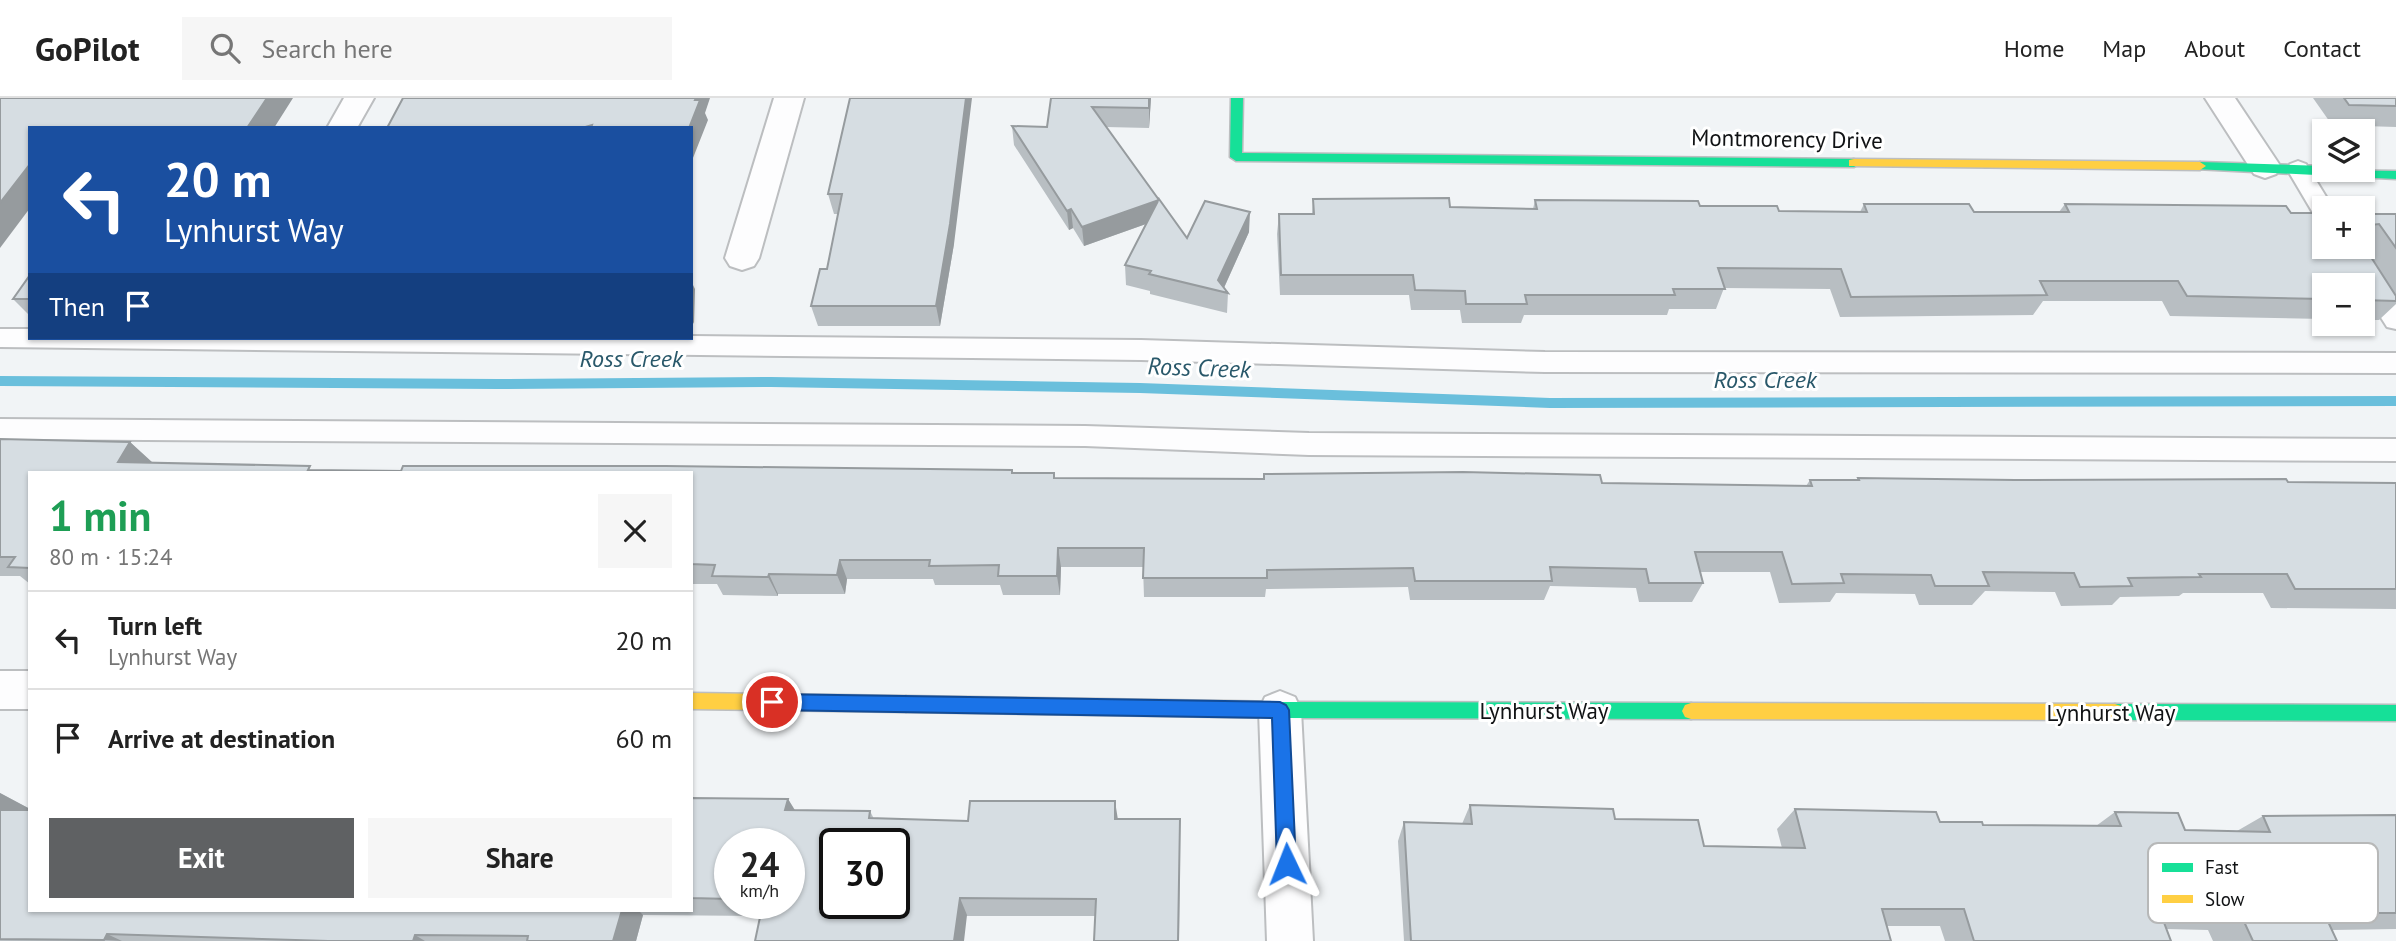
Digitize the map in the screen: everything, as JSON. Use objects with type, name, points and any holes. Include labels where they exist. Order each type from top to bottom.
[{"type":"street","points":[[343,126],[359,98]]},
{"type":"street","points":[[742,258],[789,98]]},
{"type":"street","name":"Montmorency Drive","points":[[1237,98],[1236,157],[2265,167],[2396,175]]},
{"type":"street","points":[[2220,98],[2265,167]]},
{"type":"street","points":[[0,690],[28,690]]},
{"type":"street","name":"Lynhurst Way","points":[[693,701],[1280,710],[2396,713]]},
{"type":"street","points":[[1280,710],[1290,941]]},
{"type":"lane","points":[[2298,169],[2314,196]]},
{"type":"lane","points":[[2356,259],[2396,320]]},
{"type":"lane","points":[[0,338],[28,338]]},
{"type":"lane","points":[[205,340],[1127,349],[1545,362],[2396,363]]},
{"type":"lane","points":[[0,429],[1071,436],[1323,444],[2396,450]]},
{"type":"building","points":[[0,98],[267,98],[248,126],[28,126],[28,167],[0,203]]},
{"type":"building","points":[[403,98],[700,100],[690,126],[388,126]]},
{"type":"building","points":[[850,98],[966,98],[950,224],[936,306],[811,306],[820,269],[827,269],[842,194],[828,194]]},
{"type":"building","points":[[1051,98],[1149,98],[1149,108],[1092,107],[1159,200],[1082,227],[1071,209],[1067,211],[1012,126],[1047,127]]},
{"type":"building","points":[[2344,98],[2396,98],[2396,106],[2349,105]]},
{"type":"building","points":[[1449,198],[1450,207],[1537,209],[1535,200],[1698,201],[1700,206],[1777,206],[1779,211],[1867,212],[1864,204],[1969,204],[1974,212],[2069,212],[2065,204],[2286,206],[2291,213],[2312,213],[2312,259],[2372,259],[2396,296],[2396,301],[2375,300],[2375,273],[2312,273],[2312,299],[2187,296],[2178,281],[2040,281],[2047,295],[1851,297],[1841,269],[1718,268],[1725,289],[1673,289],[1675,295],[1525,295],[1527,304],[1466,304],[1465,291],[1415,290],[1413,275],[1281,275],[1279,214],[1314,214],[1313,199]]},
{"type":"building","points":[[1159,199],[1187,238],[1205,201],[1250,212],[1218,280],[1228,293],[1149,274],[1151,271],[1125,265]]},
{"type":"building","points":[[2375,214],[2396,214],[2396,248],[2379,224],[2375,224]]},
{"type":"building","points":[[28,278],[28,299],[13,299]]},
{"type":"building","points":[[0,439],[130,442],[118,462],[310,466],[308,470],[401,471],[28,471],[28,568],[8,567],[15,557],[0,557]]},
{"type":"building","points":[[403,466],[666,466],[1012,470],[1012,473],[1054,473],[1054,478],[1264,479],[1264,474],[1463,472],[1600,475],[1602,483],[1812,486],[1810,480],[1859,480],[1858,478],[2286,479],[2288,482],[2396,483],[2396,589],[2295,589],[2287,574],[2199,574],[2201,577],[2128,578],[2132,586],[2080,587],[2074,573],[1983,572],[1989,586],[1935,586],[1931,575],[1841,574],[1844,583],[1792,584],[1782,552],[1695,552],[1703,583],[1649,583],[1646,569],[1550,567],[1552,581],[1415,581],[1413,568],[1267,570],[1267,578],[1143,578],[1144,548],[1058,548],[1057,576],[998,576],[999,565],[929,566],[930,560],[840,560],[837,575],[769,574],[768,577],[712,576],[715,565],[693,564],[693,471],[401,471]]},
{"type":"building","points":[[693,798],[788,799],[785,810],[870,811],[869,818],[968,821],[970,801],[1115,801],[1115,819],[1180,819],[1178,941],[1094,941],[1096,899],[960,898],[954,941],[755,941],[760,919],[805,919],[805,828],[714,828],[714,899],[693,898]]},
{"type":"building","points":[[1470,805],[1613,809],[1615,819],[1698,820],[1704,846],[1805,848],[1795,809],[1936,812],[1940,822],[1982,822],[1983,825],[2121,826],[2115,812],[2178,813],[2185,830],[2270,832],[2263,816],[2396,815],[2396,913],[2378,913],[2378,843],[2148,843],[2148,923],[2164,923],[2171,941],[1974,941],[1964,909],[1882,909],[1891,941],[1411,941],[1404,822],[1472,824]]},
{"type":"building","points":[[0,810],[28,810],[28,912],[621,912],[613,941],[527,941],[528,936],[415,935],[413,941],[107,934],[104,940],[0,939]]},
{"type":"building","points":[[2245,923],[2329,923],[2337,941],[2253,941]]},
{"type":"waterway","name":"Ross Creek","points":[[0,381],[497,384],[771,382],[1140,388],[1550,403],[2396,401]]},
{"type":"traffic: fast","points":[[1237,98],[1236,157],[1854,163]]},
{"type":"traffic: fast","points":[[2200,166],[2396,175]]},
{"type":"traffic: fast","points":[[906,704],[1280,710],[1691,711]]},
{"type":"traffic: fast","points":[[2115,712],[2396,713]]},
{"type":"traffic: slow","points":[[1854,163],[2200,166]]},
{"type":"traffic: slow","points":[[693,701],[906,704]]},
{"type":"traffic: slow","points":[[1691,711],[2115,712]]},
{"type":"route","points":[[772,702],[1280,710],[1287,864]]}]
